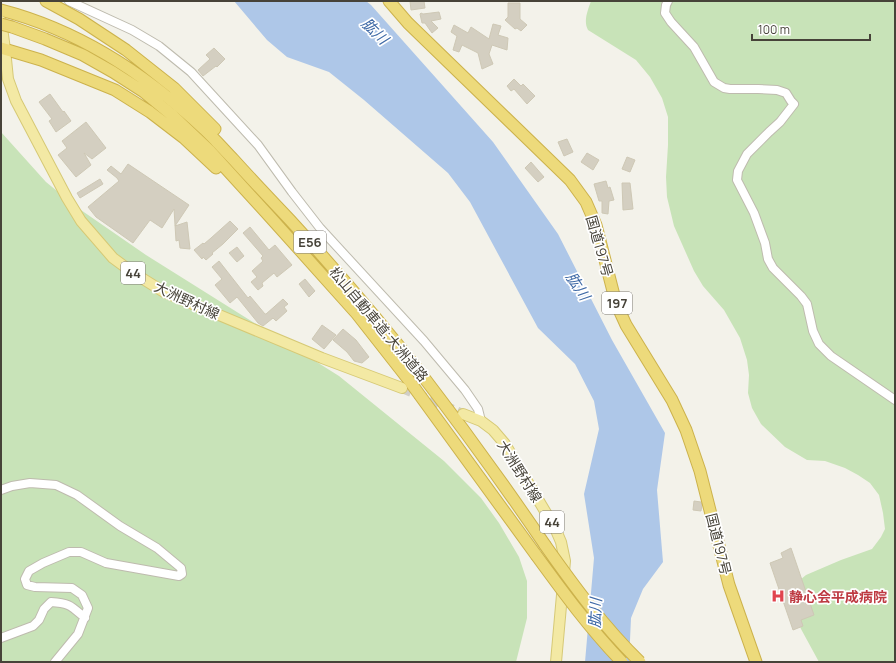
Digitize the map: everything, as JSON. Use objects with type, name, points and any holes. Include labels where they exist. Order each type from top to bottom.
[{"type":"highway","points":[[46,1],[79,19],[126,50],[174,88],[242,160],[276,206]]},
{"type":"highway","name":"国道197号","points":[[389,1],[408,23],[570,180],[586,202],[596,225],[616,303],[626,325],[672,400],[686,430],[700,471],[729,584],[756,662]]},
{"type":"highway","name":"松山自動車道;大洲道路","points":[[5,11],[49,26],[87,44],[119,62],[150,83],[180,107],[205,130],[311,244],[420,372],[564,571],[603,622],[640,662]]},
{"type":"highway","name":"松山自動車道;大洲道路","points":[[1,24],[45,38],[83,55],[113,72],[144,92],[173,116],[209,150],[357,314],[408,379],[576,609],[622,662]]},
{"type":"highway","points":[[3,49],[41,60],[115,90],[150,112],[184,138],[271,218]]},
{"type":"main road","name":"大洲野村線","points":[[1,21],[5,78],[67,198],[81,221],[113,258],[164,292],[322,358],[402,388]]},
{"type":"main road","name":"大洲野村線","points":[[463,414],[481,421],[493,430],[505,444],[555,528],[561,542],[565,561],[556,662]]},
{"type":"street","points":[[69,1],[132,30],[159,46],[191,72],[258,146],[320,228],[424,341],[465,390],[478,409],[481,421]]},
{"type":"street","points":[[668,1],[666,5],[666,13],[694,47],[714,82],[724,88],[730,89],[777,90],[786,93],[794,104],[780,122],[747,154],[738,171],[737,180],[754,212],[765,243],[768,259],[773,268],[807,304],[813,331],[820,344],[831,356],[895,400]]},
{"type":"street","points":[[1,490],[12,486],[30,484],[56,485],[77,495],[120,526],[157,548],[180,568],[182,574],[178,576],[106,563],[81,552],[69,552],[43,563],[29,571],[25,579],[27,585],[35,587],[72,588],[82,595],[88,608],[78,634],[55,662]]},
{"type":"street","points":[[1,638],[33,626],[39,620],[44,609],[51,602],[69,604],[84,618]]},
{"type":"green space","points":[[591,1],[895,1],[895,662],[819,662],[801,629],[792,606],[794,585],[806,575],[872,549],[885,529],[879,495],[870,483],[845,468],[825,461],[807,460],[785,447],[761,424],[752,408],[748,393],[749,375],[747,360],[740,338],[724,310],[703,286],[694,271],[674,226],[667,197],[666,177],[668,117],[662,98],[650,77],[636,60],[588,30],[586,19]]},
{"type":"green space","points":[[1,132],[46,182],[78,208],[146,255],[339,376],[444,461],[481,498],[499,523],[519,557],[527,581],[527,618],[516,662],[1,662]]},
{"type":"water","name":"肱川","points":[[234,1],[366,1],[493,142],[558,234],[612,340],[665,433],[657,490],[663,562],[643,589],[631,618],[629,662],[585,662],[594,558],[584,494],[599,429],[594,401],[575,364],[538,328],[470,202],[448,173],[364,100],[329,72],[287,57],[267,40]]},
{"type":"building","points":[[410,1],[424,1],[425,8],[411,10]]},
{"type":"building","points":[[508,3],[520,3],[520,19],[527,25],[521,31],[517,28],[515,29],[505,20],[508,17]]},
{"type":"building","points":[[439,12],[441,19],[431,21],[438,28],[432,33],[425,23],[422,23],[420,14]]},
{"type":"building","points":[[493,24],[501,26],[498,35],[508,38],[507,50],[492,45],[489,54],[493,64],[482,69],[478,53],[462,45],[459,52],[453,50],[457,36],[451,32],[454,25],[468,33],[471,27],[489,39]]},
{"type":"building","points":[[214,48],[225,59],[217,67],[216,66],[203,76],[198,70],[210,59],[206,55]]},
{"type":"building","points":[[514,79],[521,86],[523,84],[535,96],[527,104],[514,89],[511,91],[507,86]]},
{"type":"building","points":[[50,94],[71,121],[56,132],[49,121],[52,119],[39,102]]},
{"type":"building","points":[[86,122],[106,148],[92,159],[84,153],[91,165],[76,177],[58,155],[67,148],[62,141]]},
{"type":"building","points":[[567,139],[573,152],[564,156],[558,142]]},
{"type":"building","points":[[587,153],[599,160],[593,170],[581,162]]},
{"type":"building","points":[[627,157],[635,160],[630,172],[622,169]]},
{"type":"building","points":[[531,162],[544,177],[538,182],[525,168]]},
{"type":"building","points":[[128,164],[189,205],[175,226],[174,209],[162,228],[150,220],[133,243],[96,217],[88,207],[119,181],[107,170],[111,166],[121,174]]},
{"type":"building","points":[[100,179],[103,184],[80,198],[77,193]]},
{"type":"building","points":[[606,181],[608,188],[610,187],[614,200],[609,201],[608,214],[602,213],[602,201],[599,201],[594,184]]},
{"type":"building","points":[[622,183],[630,183],[633,209],[623,210]]},
{"type":"building","points":[[230,221],[238,229],[206,260],[203,257],[202,259],[194,250],[203,243],[204,244]]},
{"type":"building","points":[[187,222],[190,249],[180,248],[179,240],[176,241],[175,226]]},
{"type":"building","points":[[250,227],[269,250],[275,245],[292,265],[277,277],[274,273],[262,283],[263,286],[258,290],[251,282],[257,277],[252,271],[263,261],[261,258],[263,256],[243,233]]},
{"type":"building","points":[[237,247],[244,256],[237,262],[229,253]]},
{"type":"building","points":[[219,261],[248,298],[250,296],[265,314],[283,299],[288,304],[284,307],[287,311],[276,321],[273,318],[263,326],[258,323],[237,297],[230,303],[215,285],[222,279],[212,267]]},
{"type":"building","points":[[305,279],[315,291],[309,297],[299,284]]},
{"type":"building","points":[[322,325],[336,335],[324,349],[312,339]]},
{"type":"building","points":[[343,329],[356,340],[369,357],[362,363],[354,361],[347,352],[333,340]]},
{"type":"building","points":[[694,501],[701,502],[701,511],[693,510]]},
{"type":"building","points":[[791,548],[814,615],[801,620],[803,626],[793,630],[770,563],[783,558],[781,553]]},
{"type":"tunnel","points":[[402,388],[463,414]]},
{"type":"place","name":"静心会平成病院","points":[[778,596]]}]
